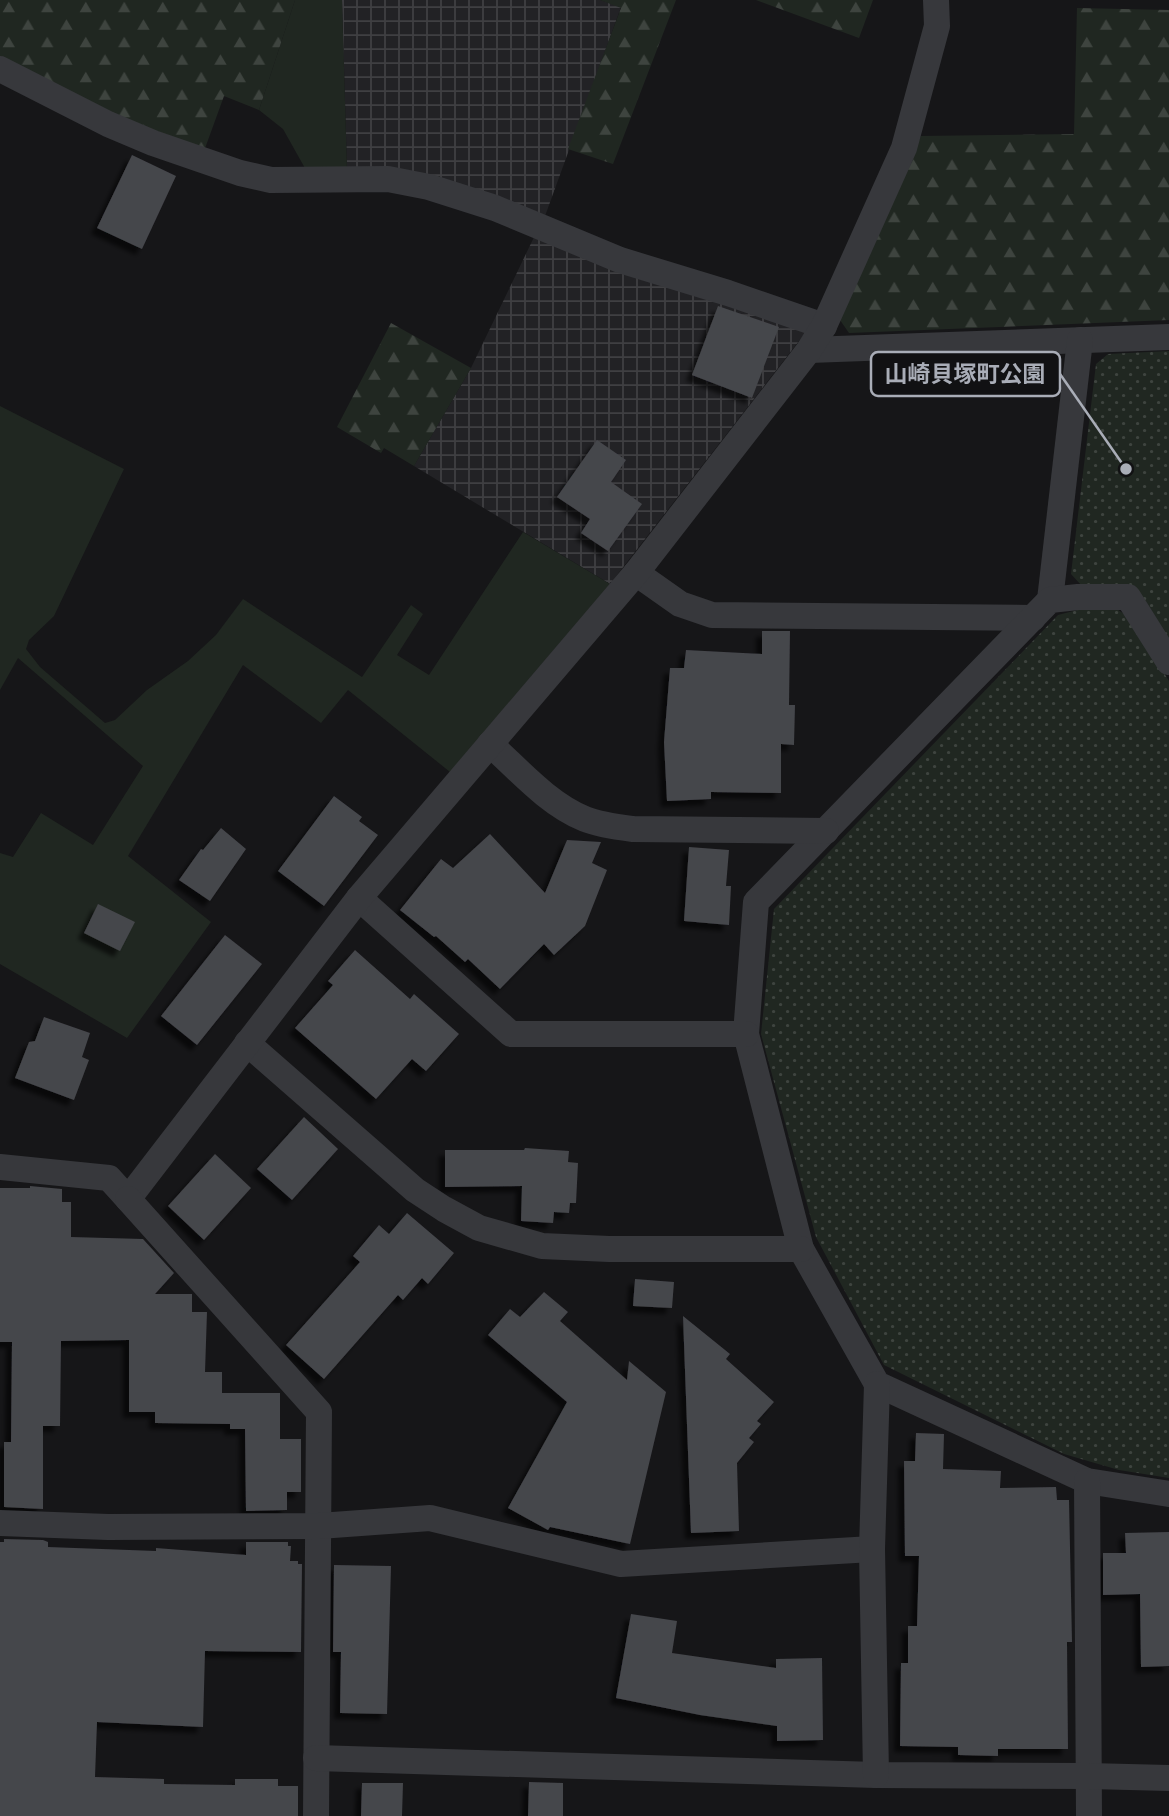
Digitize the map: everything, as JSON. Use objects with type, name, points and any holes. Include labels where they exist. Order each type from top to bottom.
[{"type":"street","points":[[128,1199],[359,898],[636,573],[809,350],[824,326],[904,148],[937,26],[936,0]]},
{"type":"street","points":[[0,69],[108,124],[153,143],[240,173],[271,180],[387,179],[429,187],[495,208],[620,260],[824,326]]},
{"type":"street","points":[[809,350],[1169,337]]},
{"type":"street","points":[[876,1775],[872,1549],[877,1384],[801,1249],[746,1034],[756,902],[1042,609],[1080,340]]},
{"type":"street","points":[[636,573],[680,604],[712,615],[1042,609],[1078,597],[1128,597],[1169,662]]},
{"type":"street","points":[[490,744],[551,798],[585,819],[611,826],[633,829],[826,831]]},
{"type":"street","points":[[359,898],[511,1034],[746,1034]]},
{"type":"street","points":[[247,1043],[415,1190],[479,1228],[542,1246],[801,1249]]},
{"type":"street","points":[[0,1167],[109,1178],[319,1412],[316,1816]]},
{"type":"street","points":[[877,1384],[1087,1481],[1169,1494]]},
{"type":"street","points":[[1087,1481],[1089,1816]]},
{"type":"street","points":[[0,1523],[108,1527],[319,1526],[430,1518],[621,1564],[872,1549]]},
{"type":"street","points":[[316,1758],[876,1775],[1169,1778]]},
{"type":"shaded area","points":[[342,0],[600,0],[621,7],[545,216],[347,169]]},
{"type":"shaded area","points":[[536,233],[806,332],[610,584],[414,466],[471,368]]},
{"type":"green space","points":[[0,0],[295,0],[259,110],[224,96],[204,151],[153,134],[0,58]]},
{"type":"green space","points":[[295,0],[342,0],[347,169],[306,170],[283,129],[259,110]]},
{"type":"green space","points":[[600,0],[676,0],[613,164],[568,149],[621,8]]},
{"type":"green space","points":[[756,0],[873,0],[859,38]]},
{"type":"green space","points":[[1077,8],[1169,10],[1169,320],[849,333],[840,320],[921,136],[1074,134]]},
{"type":"green space","points":[[391,323],[471,368],[414,466],[384,448],[381,453],[337,427]]},
{"type":"green space","points":[[1169,351],[1169,641],[1136,588],[1082,586],[1071,574],[1096,364],[1108,354]]},
{"type":"green space","points":[[0,406],[124,469],[54,616],[29,640],[26,649],[40,667],[105,723],[115,720],[147,690],[188,661],[216,635],[243,599],[362,677],[411,605],[423,614],[397,655],[429,675],[523,532],[610,584],[450,772],[348,690],[321,723],[243,665],[128,856],[211,922],[127,1038],[0,964],[0,853],[13,857],[41,813],[93,845],[143,766],[18,658],[0,690]]},
{"type":"green space","points":[[1085,608],[1115,608],[1129,617],[1169,681],[1169,1478],[1119,1470],[1064,1454],[884,1365],[816,1237],[761,1034],[774,909],[1058,615]]},
{"type":"building","points":[[132,155],[176,176],[142,249],[97,228]]},
{"type":"building","points":[[718,306],[779,327],[752,398],[692,375]]},
{"type":"building","points":[[597,440],[626,460],[611,482],[642,504],[608,551],[581,533],[590,519],[557,497]]},
{"type":"building","points":[[762,631],[790,631],[789,705],[795,705],[794,745],[781,744],[781,793],[711,792],[711,799],[667,801],[664,742],[670,668],[684,668],[686,650],[762,654]]},
{"type":"building","points":[[334,796],[362,817],[359,821],[378,835],[324,906],[278,871]]},
{"type":"building","points":[[221,828],[246,849],[210,901],[179,880],[201,849],[203,850]]},
{"type":"building","points":[[490,834],[545,893],[567,840],[601,842],[592,863],[607,870],[585,926],[554,955],[544,944],[500,989],[468,959],[465,962],[436,936],[400,910],[441,859],[453,868]]},
{"type":"building","points":[[689,847],[729,850],[726,886],[731,886],[729,925],[684,921]]},
{"type":"building","points":[[98,904],[135,922],[120,951],[84,933]]},
{"type":"building","points":[[225,935],[262,964],[197,1045],[161,1016]]},
{"type":"building","points":[[355,950],[410,999],[414,994],[459,1034],[426,1071],[412,1059],[376,1099],[295,1028],[333,985],[328,981]]},
{"type":"building","points":[[44,1017],[90,1033],[82,1057],[89,1060],[74,1100],[15,1078],[29,1042],[35,1041]]},
{"type":"building","points":[[304,1117],[338,1149],[292,1200],[257,1169]]},
{"type":"building","points":[[525,1148],[569,1151],[568,1162],[578,1163],[576,1203],[570,1203],[569,1213],[554,1212],[553,1223],[521,1221],[522,1186],[445,1187],[445,1150]]},
{"type":"building","points":[[215,1154],[251,1188],[204,1240],[168,1206]]},
{"type":"building","points":[[30,1186],[62,1189],[62,1202],[71,1202],[71,1237],[143,1239],[174,1273],[155,1294],[192,1294],[192,1312],[207,1312],[205,1372],[222,1372],[222,1393],[280,1393],[280,1439],[301,1439],[301,1492],[287,1492],[287,1510],[246,1511],[245,1429],[230,1429],[230,1424],[155,1423],[155,1412],[129,1412],[129,1340],[61,1341],[60,1426],[43,1426],[43,1509],[4,1507],[4,1442],[11,1442],[12,1342],[0,1342],[0,1188]]},
{"type":"building","points":[[407,1213],[454,1253],[428,1284],[422,1278],[403,1300],[398,1295],[324,1379],[286,1345],[360,1262],[353,1256],[379,1225],[389,1234]]},
{"type":"building","points":[[635,1279],[674,1282],[672,1308],[633,1306]]},
{"type":"building","points":[[544,1292],[568,1312],[560,1321],[627,1380],[629,1361],[666,1392],[630,1544],[550,1527],[548,1530],[508,1508],[567,1402],[488,1335],[510,1309],[520,1317]]},
{"type":"building","points":[[683,1316],[730,1354],[726,1359],[774,1402],[757,1421],[761,1424],[749,1438],[754,1442],[737,1463],[739,1531],[691,1533]]},
{"type":"building","points":[[916,1433],[944,1434],[943,1469],[1001,1471],[1000,1488],[1056,1487],[1057,1500],[1069,1500],[1072,1642],[1067,1642],[1068,1749],[998,1749],[998,1756],[958,1755],[958,1747],[900,1746],[901,1663],[908,1663],[908,1626],[917,1626],[919,1556],[905,1556],[904,1461],[915,1461]]},
{"type":"building","points":[[1169,1532],[1169,1666],[1141,1667],[1140,1594],[1103,1595],[1103,1553],[1126,1553],[1125,1533]]},
{"type":"building","points":[[4,1539],[43,1540],[48,1542],[48,1547],[156,1551],[156,1548],[246,1555],[246,1542],[288,1542],[288,1546],[291,1546],[290,1561],[302,1564],[301,1652],[205,1651],[203,1727],[97,1722],[95,1777],[164,1779],[164,1784],[235,1785],[235,1779],[278,1779],[278,1786],[298,1786],[298,1816],[0,1816],[0,1542],[4,1542]]},
{"type":"building","points":[[334,1565],[391,1566],[387,1714],[340,1713],[341,1652],[333,1652]]},
{"type":"building","points":[[631,1614],[677,1621],[672,1653],[776,1668],[776,1659],[822,1658],[823,1740],[777,1741],[777,1726],[700,1715],[616,1698]]},
{"type":"building","points":[[529,1782],[563,1783],[563,1816],[528,1816]]},
{"type":"building","points":[[362,1783],[403,1783],[402,1816],[361,1816]]},
{"type":"place","name":"山崎貝塚町公園","points":[[1126,469]]}]
